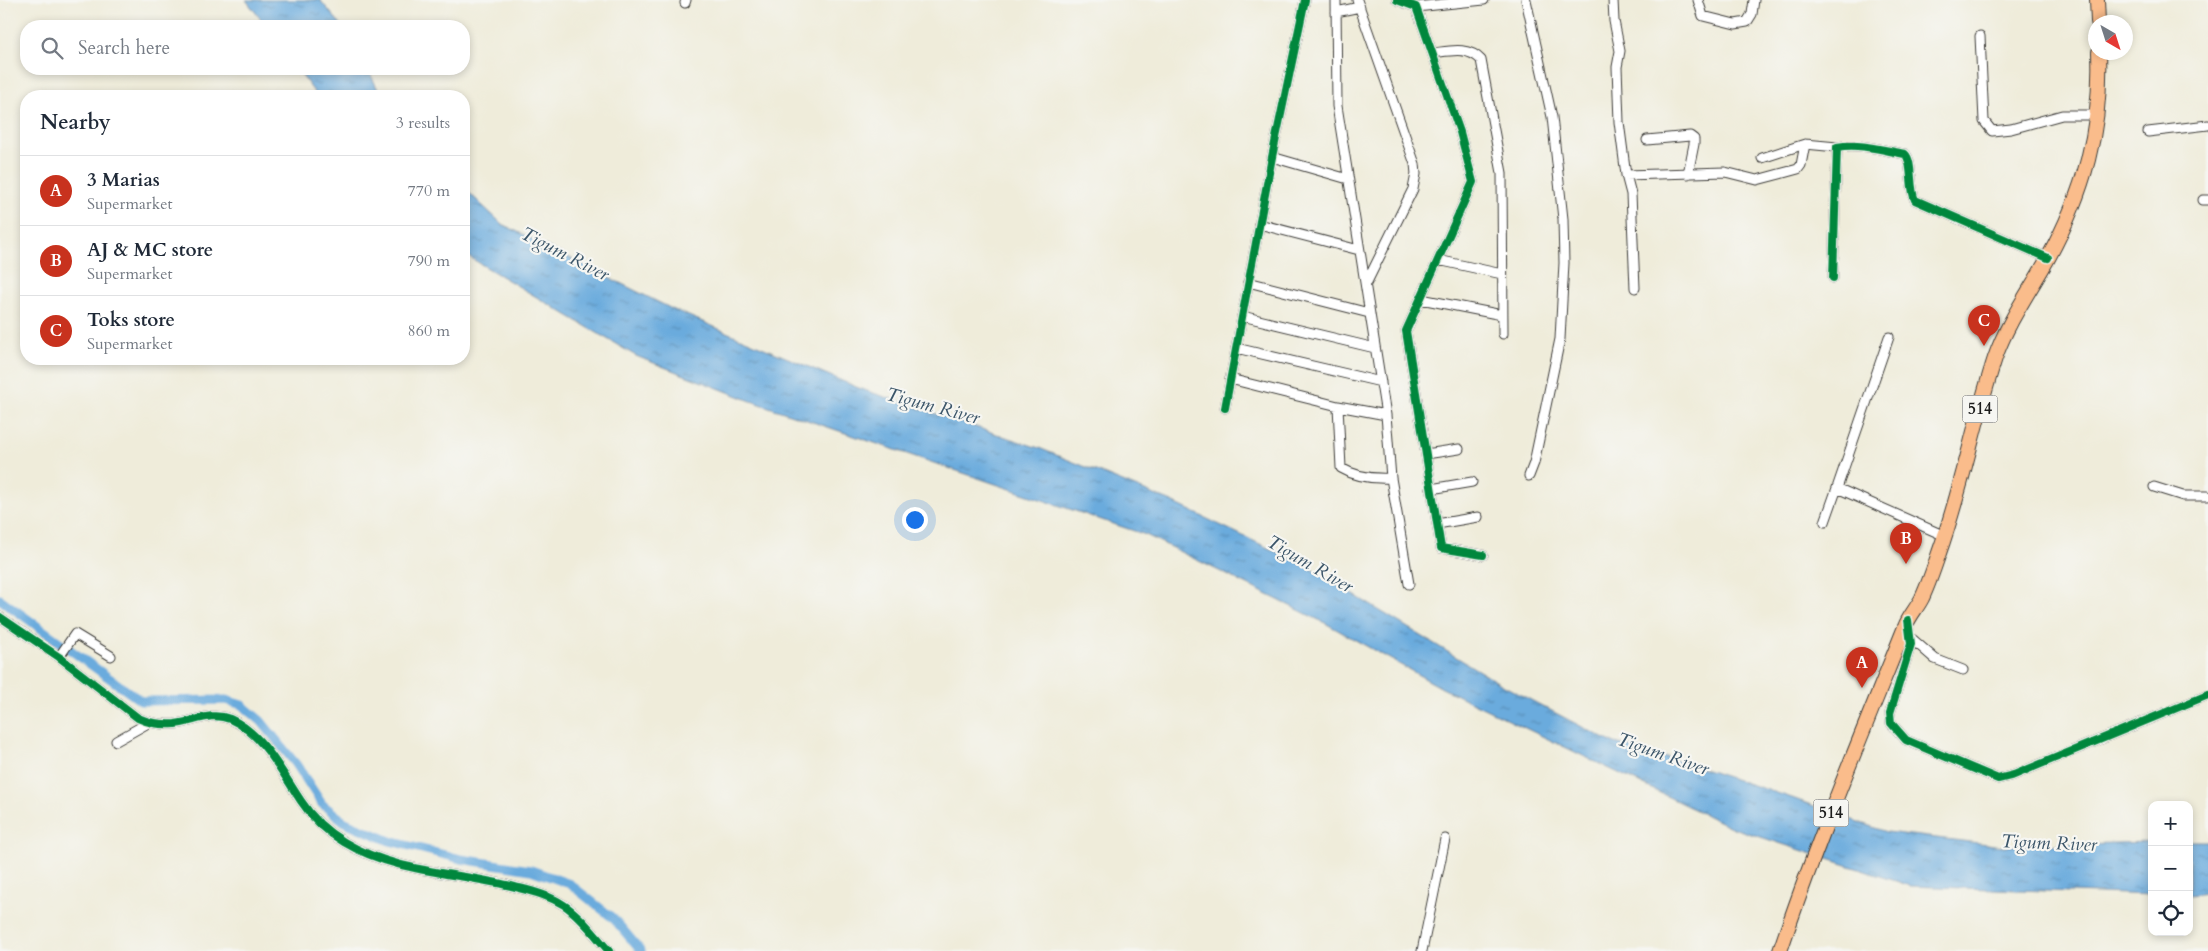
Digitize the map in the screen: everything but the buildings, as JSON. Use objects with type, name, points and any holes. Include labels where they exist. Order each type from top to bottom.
[{"type":"main road","points":[[2097,0],[2098,15]]},
{"type":"main road","name":"514","points":[[1780,951],[1813,860],[1908,620],[1922,600],[1944,536],[1996,356],[2015,313],[2048,258],[2070,213],[2090,160],[2097,114],[2099,60]]},
{"type":"street","points":[[1225,408],[1272,157],[1305,0]]},
{"type":"street","points":[[1336,0],[1337,106],[1386,415],[1392,478],[1409,584]]},
{"type":"street","points":[[1397,0],[1416,7],[1484,0]]},
{"type":"street","points":[[1526,0],[1552,117],[1563,219],[1564,263],[1560,339],[1534,463],[1529,476]]},
{"type":"street","points":[[1613,0],[1614,22],[1620,51],[1618,67],[1619,122],[1626,175],[1631,194],[1634,288]]},
{"type":"street","points":[[1698,0],[1703,16],[1735,24],[1747,22],[1752,14],[1754,0]]},
{"type":"street","points":[[1336,12],[1358,4],[1415,164],[1416,174],[1413,189],[1366,284]]},
{"type":"street","points":[[1416,7],[1460,132],[1473,182],[1406,331],[1440,548],[1483,556]]},
{"type":"street","points":[[1980,36],[1984,120],[1992,131],[2011,129],[2062,115],[2097,114]]},
{"type":"street","points":[[1433,53],[1462,50],[1476,54],[1481,60],[1502,173],[1503,334]]},
{"type":"street","points":[[2148,132],[2208,125]]},
{"type":"street","points":[[1647,140],[1690,136],[1694,139],[1688,174]]},
{"type":"street","points":[[1626,175],[1732,172],[1748,180],[1756,180],[1798,169],[1801,165],[1805,144]]},
{"type":"street","points":[[1762,158],[1805,144],[1837,147],[1863,146],[1904,154],[1908,157],[1911,192],[1915,200],[2048,258]]},
{"type":"street","points":[[1833,278],[1837,147]]},
{"type":"street","points":[[1272,157],[1348,179]]},
{"type":"street","points":[[1259,224],[1359,250]]},
{"type":"street","points":[[1438,260],[1502,274]]},
{"type":"street","points":[[1248,282],[1369,313]]},
{"type":"street","points":[[1421,299],[1502,315]]},
{"type":"street","points":[[1242,316],[1375,348]]},
{"type":"street","points":[[1826,522],[1889,337]]},
{"type":"street","points":[[1236,348],[1380,382]]},
{"type":"street","points":[[1230,379],[1338,406],[1386,415]]},
{"type":"street","points":[[1338,406],[1341,468],[1348,472],[1373,478],[1392,478]]},
{"type":"street","points":[[1426,454],[1459,449]]},
{"type":"street","points":[[1431,489],[1472,482]]},
{"type":"street","points":[[2154,487],[2183,496],[2208,496]]},
{"type":"street","points":[[1837,488],[1944,536]]},
{"type":"street","points":[[1437,524],[1478,517]]},
{"type":"street","points":[[0,617],[61,654],[127,711],[148,723],[174,724],[216,715],[230,719],[245,728],[262,745],[281,769],[302,802],[325,830],[369,857],[432,872],[502,883],[553,898],[577,914],[609,951]]},
{"type":"street","points":[[1908,620],[1910,638],[1890,712],[1891,723],[1906,740],[1998,779],[2014,775],[2208,695]]},
{"type":"street","points":[[61,654],[74,634],[77,634],[111,656]]},
{"type":"street","points":[[1910,638],[1935,659],[1963,670]]},
{"type":"street","points":[[116,741],[148,723]]},
{"type":"street","points":[[1422,951],[1446,839]]},
{"type":"water","points":[[246,0],[320,0],[337,20],[261,20]]},
{"type":"water","points":[[301,75],[371,75],[378,90],[313,90]]},
{"type":"water","points":[[470,194],[502,224],[672,309],[861,389],[1039,448],[1172,502],[1306,566],[1504,686],[1611,742],[1667,757],[1792,798],[1886,832],[2004,846],[2148,842],[2148,895],[1911,886],[1733,828],[1442,688],[1325,623],[1146,535],[751,401],[636,356],[470,258]]},
{"type":"water","points":[[2193,841],[2208,841],[2208,893],[2193,895]]},
{"type":"waterway","points":[[0,599],[141,701],[226,700],[242,705],[261,721],[296,764],[322,804],[345,822],[390,841],[461,859],[531,870],[570,884],[614,919],[641,951]]},
{"type":"cycle path","points":[[1225,408],[1272,157],[1305,0]]},
{"type":"cycle path","points":[[1397,0],[1416,7],[1460,132],[1473,182],[1406,331],[1441,548],[1483,555]]},
{"type":"cycle path","points":[[1833,278],[1837,147],[1846,146],[1905,154],[1909,162],[1915,200],[2048,258]]},
{"type":"cycle path","points":[[0,617],[59,657],[138,718],[160,724],[170,724],[216,716],[230,719],[242,725],[271,755],[315,819],[332,834],[364,853],[407,866],[497,883],[548,897],[564,905],[577,915],[609,951]]},
{"type":"cycle path","points":[[1908,620],[1911,644],[1890,713],[1891,723],[1906,740],[1998,779],[2014,775],[2208,695]]},
{"type":"place","name":"Toks store","points":[[1984,346]]},
{"type":"place","name":"AJ & MC store","points":[[1906,564]]},
{"type":"place","name":"3 Marias","points":[[1862,688]]},
{"type":"water label","name":"Tigum River","points":[[565,254]]},
{"type":"water label","name":"Tigum River","points":[[933,406]]},
{"type":"water label","name":"Tigum River","points":[[1310,564]]},
{"type":"water label","name":"Tigum River","points":[[1663,754]]},
{"type":"water label","name":"Tigum River","points":[[2049,843]]}]
